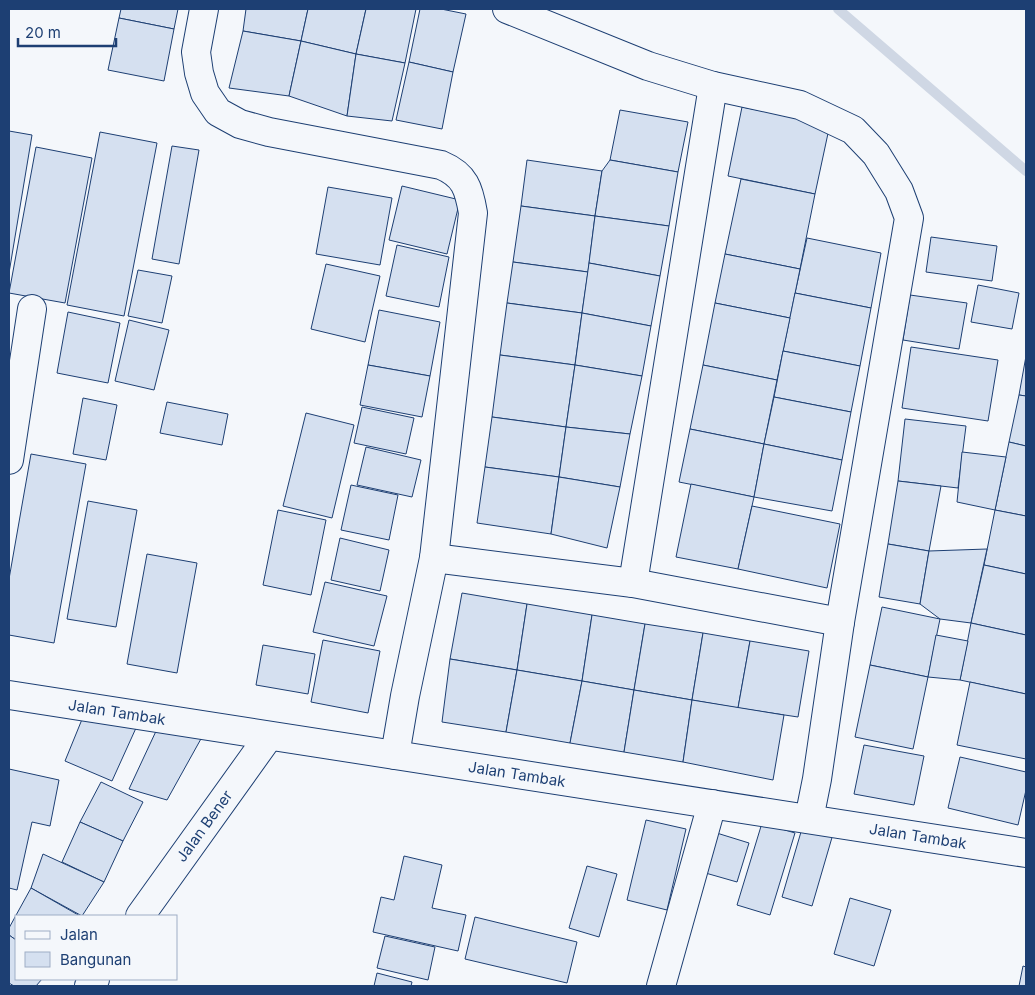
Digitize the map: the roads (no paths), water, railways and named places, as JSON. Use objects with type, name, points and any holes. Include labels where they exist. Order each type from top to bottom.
[{"type":"street","points":[[204,9],[196,52],[199,73],[205,93],[218,112],[240,124],[269,132],[441,165],[455,171],[464,182],[470,195],[473,213],[434,558],[405,696],[395,756]]},
{"type":"street","points":[[507,9],[648,66],[713,86],[800,105],[853,130],[876,154],[899,190],[909,218],[840,622],[817,779],[809,819]]},
{"type":"street","points":[[633,583],[713,86]]},
{"type":"street","points":[[9,460],[32,309]]},
{"type":"street","points":[[434,558],[633,583],[840,622]]},
{"type":"street","name":"Jalan Tambak","points":[[9,695],[1026,853]]},
{"type":"street","name":"Jalan Bener","points":[[141,915],[269,736]]},
{"type":"street","points":[[661,986],[712,804]]},
{"type":"waterway","points":[[838,9],[1026,171]]}]
